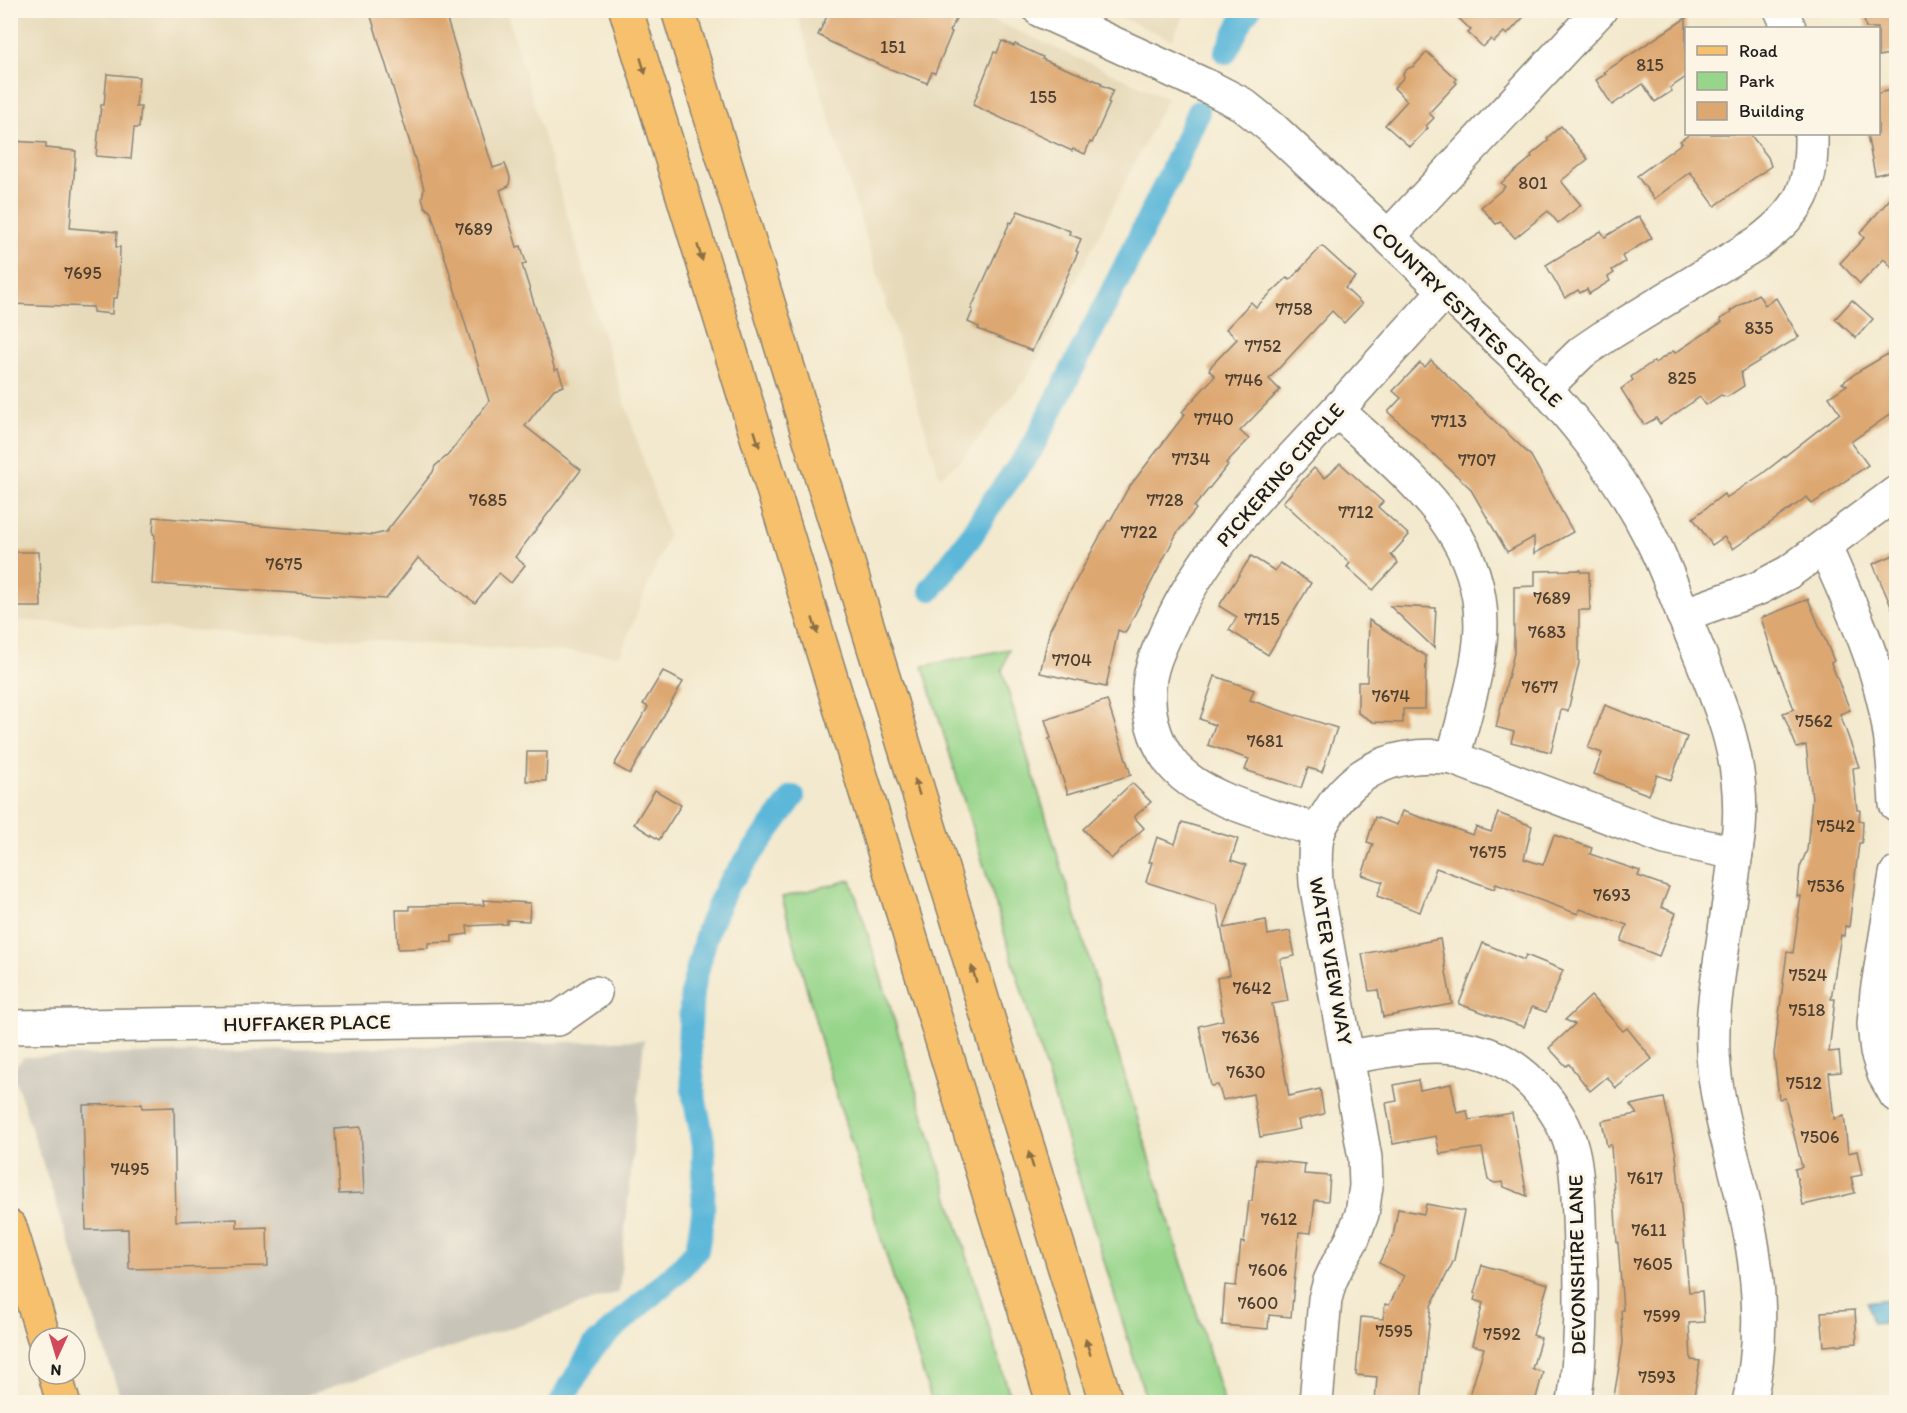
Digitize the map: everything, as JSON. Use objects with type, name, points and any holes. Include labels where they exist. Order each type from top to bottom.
[{"type":"main road","points":[[626,10],[1053,1402]]},
{"type":"main road","points":[[678,10],[1106,1402]]},
{"type":"main road","points":[[10,1227],[40,1326]]},
{"type":"main road","points":[[58,1386],[63,1402]]},
{"type":"street","name":"COUNTRY ESTATES CIRCLE","points":[[1040,10],[1174,70],[1242,104],[1295,149],[1546,387],[1586,436],[1622,487],[1653,541],[1730,730],[1738,767],[1741,801],[1736,853],[1715,992],[1713,1066],[1718,1102],[1748,1222],[1756,1275],[1759,1306],[1758,1352],[1749,1402]]},
{"type":"street","points":[[1388,237],[1600,10]]},
{"type":"street","points":[[1781,10],[1789,27]]},
{"type":"street","points":[[1546,387],[1582,352],[1759,242],[1782,225],[1798,204],[1808,179],[1812,159],[1811,135]]},
{"type":"street","name":"PICKERING CIRCLE","points":[[1318,831],[1204,790],[1185,777],[1169,761],[1157,740],[1150,711],[1149,686],[1154,660],[1176,613],[1205,561],[1238,516],[1445,291]]},
{"type":"street","points":[[1337,410],[1430,498],[1450,524],[1465,552],[1472,572],[1480,613],[1480,642],[1453,758]]},
{"type":"street","points":[[1683,615],[1759,588],[1789,572],[1896,493]]},
{"type":"street","points":[[1825,546],[1868,649],[1884,701],[1893,753],[1896,804]]},
{"type":"street","name":"WATER VIEW WAY","points":[[1316,1402],[1325,1299],[1338,1264],[1352,1240],[1362,1214],[1366,1186],[1365,1158],[1316,883],[1314,857],[1318,831],[1341,794],[1356,780],[1380,766],[1403,758],[1431,755],[1453,758],[1665,838],[1736,853]]},
{"type":"street","points":[[1896,874],[1874,1024],[1877,1052],[1884,1074],[1896,1095]]},
{"type":"street","name":"HUFFAKER PLACE","points":[[10,1027],[558,1019],[595,993]]},
{"type":"street","name":"DEVONSHIRE LANE","points":[[1348,1057],[1433,1045],[1462,1048],[1487,1054],[1510,1065],[1530,1081],[1549,1101],[1563,1126],[1574,1155],[1577,1185],[1581,1335],[1574,1402]]},
{"type":"shaded area","points":[[1186,10],[1172,40],[1107,11]]},
{"type":"shaded area","points":[[10,11],[506,11],[605,341],[668,536],[620,655],[11,620]]},
{"type":"shaded area","points":[[796,11],[973,11],[1167,98],[1029,375],[961,460],[940,477]]},
{"type":"shaded area","points":[[644,1040],[619,1292],[286,1402],[122,1402],[12,1070],[24,1057]]},
{"type":"green space","points":[[1009,649],[1002,671],[1224,1402],[1147,1402],[923,666]]},
{"type":"green space","points":[[851,880],[1012,1402],[932,1402],[830,1074],[782,897]]},
{"type":"water","points":[[1896,1298],[1896,1322],[1872,1324],[1867,1302]]},
{"type":"building","points":[[369,10],[444,10],[493,168],[505,164],[510,177],[509,186],[500,190],[517,247],[521,246],[526,263],[522,265],[555,370],[558,369],[564,386],[554,389],[525,426],[581,470],[515,557],[525,565],[511,583],[499,573],[475,603],[418,558],[386,599],[152,584],[154,517],[373,535],[386,532],[433,472],[435,466],[448,455],[489,401],[431,212],[425,207],[422,198],[424,189]]},
{"type":"building","points":[[830,10],[935,10],[956,19],[935,73],[932,72],[927,83],[885,67],[818,35]]},
{"type":"building","points":[[1450,10],[1530,10],[1507,35],[1504,32],[1494,42],[1491,39],[1483,47],[1468,33],[1471,30]]},
{"type":"building","points":[[1862,10],[1896,10],[1896,53],[1880,56],[1880,27],[1866,27]]},
{"type":"building","points":[[1686,18],[1685,78],[1670,88],[1672,91],[1655,102],[1643,84],[1612,105],[1596,80],[1606,74],[1604,72]]},
{"type":"building","points":[[1002,41],[1014,46],[1015,44],[1043,57],[1042,59],[1102,83],[1101,85],[1113,90],[1108,102],[1110,103],[1085,154],[1073,149],[1072,151],[973,105],[994,52],[997,53]]},
{"type":"building","points":[[1427,52],[1456,79],[1457,83],[1429,113],[1434,118],[1410,147],[1385,125],[1407,101],[1394,88],[1404,77],[1403,74],[1407,69],[1414,66]]},
{"type":"building","points":[[107,74],[139,77],[136,107],[141,107],[139,128],[134,128],[131,159],[96,156],[101,105],[104,105]]},
{"type":"building","points":[[1896,89],[1896,170],[1875,175],[1867,135],[1880,135],[1880,93]]},
{"type":"building","points":[[1561,126],[1588,159],[1561,181],[1581,205],[1558,223],[1548,211],[1515,238],[1501,222],[1496,224],[1481,207],[1505,187],[1501,183],[1532,157],[1531,155]]},
{"type":"building","points":[[1689,135],[1751,135],[1768,157],[1771,166],[1715,206],[1690,172],[1654,199],[1637,176],[1682,143],[1680,141]]},
{"type":"building","points":[[10,141],[46,143],[46,148],[76,151],[70,228],[117,232],[116,247],[120,247],[119,285],[117,298],[113,298],[112,314],[93,312],[93,307],[10,304]]},
{"type":"building","points":[[1896,192],[1896,272],[1884,259],[1860,284],[1840,263],[1864,238],[1860,233]]},
{"type":"building","points":[[1018,211],[1070,231],[1069,234],[1081,239],[1076,251],[1078,252],[1032,351],[978,329],[979,327],[968,322],[973,310],[971,309],[1010,222],[1012,223]]},
{"type":"building","points":[[1639,216],[1652,238],[1622,256],[1625,262],[1612,270],[1614,273],[1608,277],[1610,281],[1589,294],[1587,289],[1580,293],[1578,290],[1565,298],[1546,265],[1601,231],[1605,237]]},
{"type":"building","points":[[1322,246],[1356,277],[1345,288],[1362,304],[1344,323],[1332,311],[1269,379],[1280,390],[1240,431],[1249,439],[1226,463],[1228,465],[1194,507],[1196,509],[1177,533],[1125,633],[1118,630],[1106,687],[1040,673],[1050,629],[1108,521],[1127,490],[1185,414],[1182,412],[1215,376],[1209,370],[1212,365],[1237,339],[1226,329],[1251,302],[1256,307],[1287,278],[1290,280]]},
{"type":"building","points":[[1758,294],[1765,305],[1776,298],[1799,337],[1741,372],[1744,386],[1727,397],[1721,395],[1706,405],[1700,397],[1660,424],[1656,418],[1644,425],[1621,389],[1633,380],[1631,377],[1654,361],[1655,363],[1673,351],[1675,353],[1722,322],[1720,319],[1731,313],[1730,311]]},
{"type":"building","points":[[1852,300],[1873,319],[1856,338],[1835,319]]},
{"type":"building","points":[[1896,349],[1896,410],[1851,442],[1868,465],[1812,504],[1807,497],[1733,549],[1724,537],[1712,545],[1693,518],[1724,494],[1726,498],[1762,474],[1840,413],[1829,397],[1847,385],[1842,383]]},
{"type":"building","points":[[1431,360],[1531,456],[1573,532],[1534,554],[1534,537],[1507,552],[1470,488],[1388,412],[1401,398],[1393,391],[1420,363],[1425,367]]},
{"type":"building","points":[[1340,463],[1383,502],[1378,507],[1409,535],[1391,555],[1398,563],[1373,590],[1347,567],[1350,563],[1283,502],[1314,468],[1325,478]]},
{"type":"building","points":[[10,552],[39,552],[41,607],[10,607]]},
{"type":"building","points":[[1896,554],[1896,618],[1873,564]]},
{"type":"building","points":[[1251,556],[1275,571],[1280,563],[1311,583],[1268,655],[1229,630],[1237,617],[1219,606]]},
{"type":"building","points":[[1581,570],[1581,572],[1589,572],[1590,610],[1579,610],[1579,663],[1568,711],[1561,710],[1551,752],[1511,742],[1514,732],[1496,727],[1514,653],[1514,587],[1535,586],[1535,571]]},
{"type":"building","points":[[1808,599],[1834,661],[1831,663],[1850,710],[1840,714],[1859,767],[1853,768],[1857,810],[1860,810],[1859,820],[1863,821],[1862,843],[1859,843],[1849,927],[1845,926],[1844,936],[1841,935],[1831,999],[1835,999],[1829,1052],[1839,1051],[1841,1072],[1829,1073],[1834,1119],[1844,1116],[1848,1153],[1857,1151],[1862,1175],[1851,1177],[1855,1193],[1803,1205],[1795,1169],[1802,1167],[1785,1098],[1779,1099],[1774,1054],[1787,952],[1793,953],[1801,896],[1797,896],[1800,867],[1807,850],[1812,799],[1806,745],[1797,748],[1783,713],[1794,709],[1761,618]]},
{"type":"building","points":[[1390,606],[1436,608],[1434,648]]},
{"type":"building","points":[[1369,620],[1426,656],[1425,709],[1403,709],[1403,723],[1373,722],[1358,713],[1358,682],[1367,682]]},
{"type":"building","points":[[663,671],[683,682],[630,774],[614,765],[648,707],[643,704]]},
{"type":"building","points":[[1215,676],[1254,690],[1250,700],[1337,728],[1322,772],[1308,768],[1301,788],[1245,770],[1249,759],[1208,745],[1215,725],[1200,719]]},
{"type":"building","points":[[1107,700],[1131,775],[1068,794],[1049,739],[1051,738],[1045,720]]},
{"type":"building","points":[[1605,705],[1687,737],[1671,780],[1657,775],[1649,795],[1594,774],[1602,753],[1588,748]]},
{"type":"building","points":[[527,752],[547,752],[546,781],[526,781]]},
{"type":"building","points":[[1132,783],[1151,802],[1134,817],[1144,828],[1111,859],[1083,829]]},
{"type":"building","points":[[655,790],[681,805],[659,840],[634,824]]},
{"type":"building","points":[[1402,811],[1473,835],[1476,827],[1491,832],[1498,813],[1532,826],[1524,859],[1543,865],[1554,835],[1592,848],[1590,854],[1640,871],[1638,876],[1669,887],[1661,907],[1676,913],[1659,956],[1621,941],[1627,925],[1580,909],[1578,914],[1496,884],[1494,889],[1436,868],[1420,912],[1377,896],[1383,882],[1362,875],[1373,844],[1367,842],[1375,817],[1397,825]]},
{"type":"building","points":[[1182,822],[1238,839],[1231,860],[1246,865],[1224,928],[1266,920],[1268,935],[1290,931],[1295,956],[1280,959],[1288,1001],[1272,1004],[1289,1096],[1320,1089],[1324,1114],[1298,1120],[1300,1129],[1260,1137],[1253,1094],[1223,1100],[1218,1085],[1211,1086],[1199,1026],[1223,1020],[1217,978],[1230,975],[1217,905],[1146,882],[1152,862],[1149,862],[1157,837],[1175,844]]},
{"type":"building","points":[[483,900],[530,903],[529,921],[507,920],[507,924],[467,926],[468,934],[452,936],[452,942],[428,943],[428,948],[398,949],[396,910],[409,910],[409,906],[484,905]]},
{"type":"building","points":[[1440,939],[1452,1004],[1383,1017],[1378,990],[1369,991],[1362,954]]},
{"type":"building","points":[[1483,943],[1524,960],[1526,955],[1563,970],[1546,1012],[1532,1007],[1524,1027],[1459,1004]]},
{"type":"building","points":[[1591,996],[1623,1031],[1627,1028],[1652,1059],[1616,1088],[1607,1077],[1590,1091],[1569,1064],[1566,1066],[1549,1048],[1575,1024],[1565,1020]]},
{"type":"building","points":[[1418,1080],[1420,1090],[1451,1084],[1457,1113],[1467,1111],[1469,1120],[1512,1113],[1527,1196],[1504,1187],[1503,1182],[1495,1183],[1488,1180],[1482,1148],[1440,1154],[1436,1136],[1393,1144],[1386,1103],[1397,1101],[1394,1085]]},
{"type":"building","points":[[1664,1098],[1676,1155],[1689,1292],[1702,1291],[1704,1322],[1689,1323],[1691,1360],[1700,1361],[1693,1402],[1613,1402],[1623,1343],[1621,1310],[1623,1310],[1611,1145],[1607,1146],[1602,1121],[1637,1114],[1630,1105]]},
{"type":"building","points":[[142,1104],[142,1108],[174,1107],[176,1221],[237,1219],[237,1228],[267,1227],[268,1266],[129,1269],[128,1229],[86,1230],[83,1105]]},
{"type":"building","points":[[361,1127],[364,1193],[339,1194],[335,1129]]},
{"type":"building","points":[[1256,1159],[1305,1164],[1304,1174],[1330,1176],[1328,1201],[1315,1200],[1311,1233],[1299,1232],[1291,1317],[1269,1315],[1268,1329],[1222,1325],[1225,1285],[1236,1286],[1241,1242],[1244,1243],[1249,1201],[1252,1201]]},
{"type":"building","points":[[1426,1204],[1464,1211],[1454,1260],[1431,1306],[1421,1402],[1375,1402],[1377,1377],[1356,1375],[1361,1317],[1383,1319],[1385,1304],[1389,1305],[1404,1276],[1379,1263],[1393,1236],[1398,1209],[1424,1214]]},
{"type":"building","points":[[1482,1265],[1548,1284],[1533,1335],[1541,1338],[1532,1369],[1543,1372],[1535,1402],[1468,1402],[1484,1348],[1472,1345],[1483,1303],[1474,1300]]},
{"type":"building","points":[[1855,1310],[1857,1343],[1824,1346],[1821,1312]]},
{"type":"waterway","points":[[1226,52],[1249,10]]},
{"type":"waterway","points":[[931,589],[1031,450],[1127,262],[1198,112]]},
{"type":"waterway","points":[[561,1402],[594,1346],[677,1272],[697,1250],[703,1213],[704,1145],[694,1096],[689,1043],[692,991],[708,929],[726,888],[793,797]]}]
